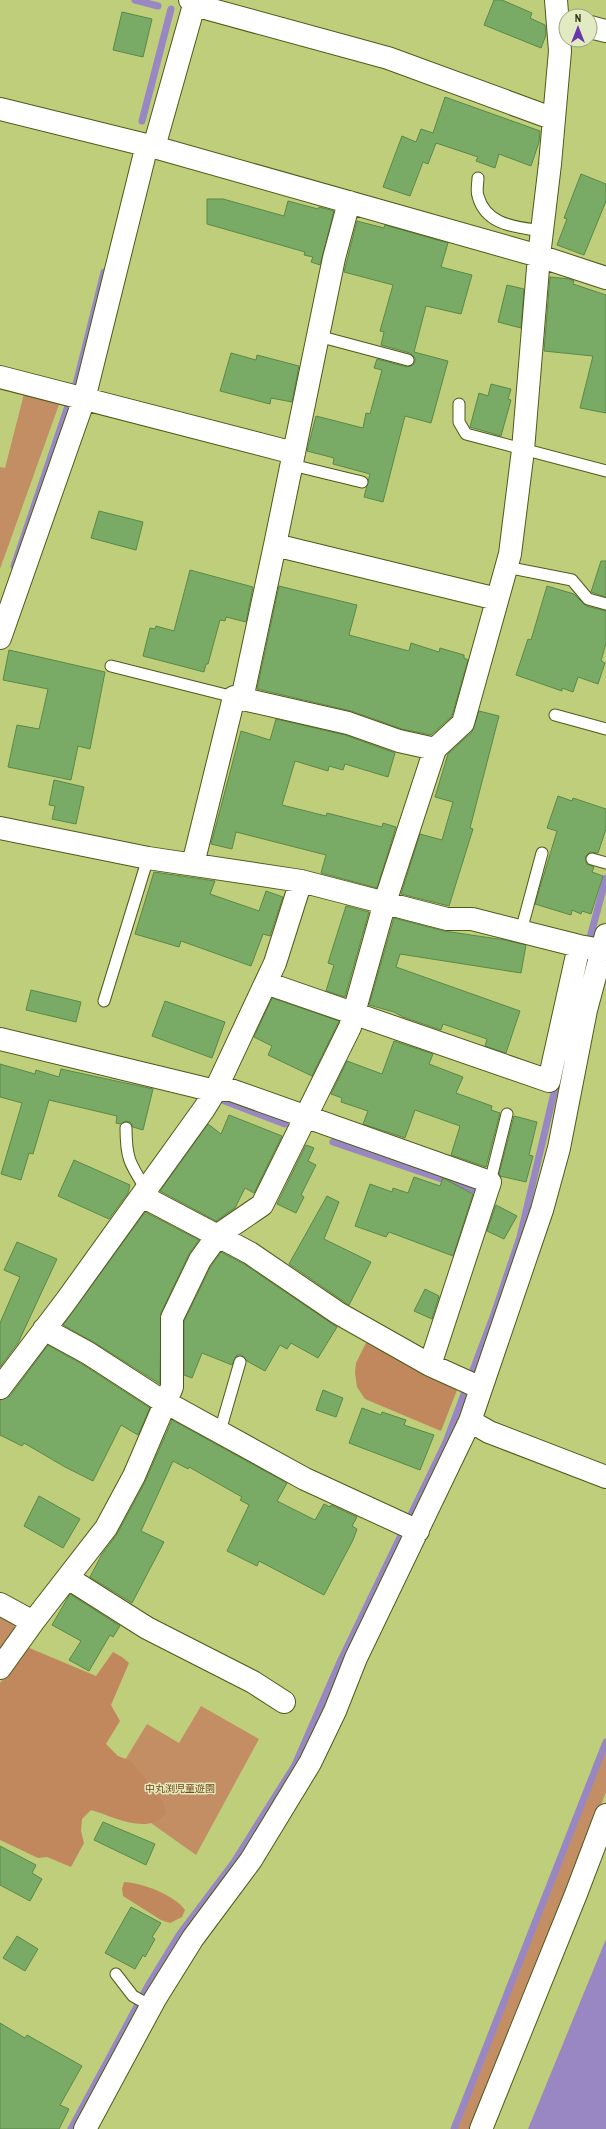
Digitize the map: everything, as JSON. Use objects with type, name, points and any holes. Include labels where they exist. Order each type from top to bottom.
[{"type":"street","points":[[0,638],[84,399],[151,146],[192,2],[388,58],[554,119]]},
{"type":"street","points":[[0,1668],[33,1622],[106,1528],[134,1476],[172,1387],[172,1318],[200,1260],[218,1235],[262,1205],[306,1117],[350,1027],[385,902],[435,749],[463,723],[510,554],[523,450],[539,256],[560,48]]},
{"type":"street","points":[[0,109],[151,146],[539,256],[606,278]]},
{"type":"street","points":[[193,864],[238,698],[275,545],[334,258],[349,202]]},
{"type":"street","points":[[0,377],[84,399],[293,459]]},
{"type":"street","points":[[275,545],[498,599]]},
{"type":"street","points":[[238,698],[348,723],[399,741],[435,749]]},
{"type":"street","points":[[0,828],[148,858],[301,881],[447,919],[472,919],[521,931],[593,945]]},
{"type":"street","points":[[0,1388],[204,1109],[215,1090],[275,963],[301,881]]},
{"type":"street","points":[[266,983],[549,1081],[593,945]]},
{"type":"street","points":[[85,2129],[143,2001],[193,1938],[251,1860],[310,1764],[335,1711],[409,1527],[470,1421],[472,1384],[542,1210],[559,1148],[586,1010],[593,945]]},
{"type":"street","points":[[0,1039],[215,1090],[228,1089],[490,1182],[430,1366]]},
{"type":"street","points":[[144,1192],[250,1253],[338,1313],[430,1366],[472,1384]]},
{"type":"street","points":[[44,1329],[88,1353],[165,1402],[305,1479],[409,1527]]},
{"type":"street","points":[[470,1421],[489,1432],[606,1477]]},
{"type":"street","points":[[68,1578],[147,1628],[253,1682],[284,1702]]},
{"type":"street","points":[[0,1604],[33,1622]]},
{"type":"street","points":[[481,2129],[576,1894],[606,1815]]},
{"type":"lane","points":[[478,178],[477,196],[486,211],[503,225],[542,231]]},
{"type":"lane","points":[[318,336],[408,360]]},
{"type":"lane","points":[[459,404],[459,422],[466,434],[606,472]]},
{"type":"lane","points":[[293,459],[362,482]]},
{"type":"lane","points":[[506,567],[572,580],[588,598],[606,604]]},
{"type":"lane","points":[[111,666],[238,698]]},
{"type":"lane","points":[[555,715],[606,729]]},
{"type":"lane","points":[[521,931],[542,853]]},
{"type":"lane","points":[[104,1001],[148,858]]},
{"type":"lane","points":[[592,859],[605,863]]},
{"type":"lane","points":[[490,1182],[507,1114]]},
{"type":"lane","points":[[126,1128],[126,1152],[144,1192]]},
{"type":"lane","points":[[220,1431],[240,1362]]},
{"type":"lane","points":[[116,1974],[143,2001]]},
{"type":"green space","points":[[25,390],[61,399],[0,569],[0,467],[5,468]]},
{"type":"green space","points":[[0,1618],[17,1625],[0,1658]]},
{"type":"green space","name":"中丸渕児童遊園","points":[[201,1706],[259,1739],[196,1855],[106,1791],[147,1724],[179,1743]]},
{"type":"green space","points":[[606,1750],[606,1792],[473,2129],[457,2129]]},
{"type":"shaded area","points":[[368,1339],[459,1385],[441,1431],[365,1399],[357,1387],[355,1373],[356,1363]]},
{"type":"shaded area","points":[[27,1647],[96,1676],[113,1652],[129,1663],[111,1705],[120,1721],[106,1744],[118,1756],[131,1761],[163,1802],[166,1813],[159,1820],[141,1824],[131,1823],[91,1810],[82,1819],[81,1831],[84,1843],[71,1867],[47,1857],[38,1858],[0,1840],[0,1683]]},
{"type":"shaded area","points":[[124,1882],[139,1884],[166,1895],[185,1910],[182,1917],[170,1923],[161,1920],[123,1896],[122,1889]]},
{"type":"shaded area","points":[[606,1939],[606,2129],[528,2129]]},
{"type":"building","points":[[494,0],[502,0],[532,13],[530,18],[545,25],[546,35],[541,48],[484,25]]},
{"type":"building","points":[[122,12],[152,19],[143,57],[113,50]]},
{"type":"building","points":[[445,97],[540,131],[539,142],[531,166],[499,154],[495,168],[476,161],[478,157],[436,143],[428,164],[423,162],[410,196],[383,187],[402,136],[416,142],[421,129],[433,133]]},
{"type":"building","points":[[581,174],[606,184],[606,201],[584,255],[557,245],[567,219],[564,218]]},
{"type":"building","points":[[207,199],[223,199],[284,216],[288,201],[318,209],[319,207],[334,211],[320,265],[311,262],[313,257],[304,255],[305,252],[207,224]]},
{"type":"building","points":[[357,221],[384,228],[385,225],[448,243],[441,267],[472,275],[461,314],[426,306],[414,352],[448,361],[431,423],[405,416],[383,502],[364,497],[370,474],[333,464],[334,458],[307,451],[316,416],[363,428],[366,413],[370,414],[382,370],[374,368],[377,359],[407,367],[413,365],[415,361],[415,358],[410,353],[381,345],[384,332],[380,331],[393,285],[344,272]]},
{"type":"building","points":[[550,277],[570,279],[574,281],[573,284],[606,295],[606,413],[580,408],[593,356],[544,351]]},
{"type":"building","points":[[507,285],[524,289],[521,328],[498,322]]},
{"type":"building","points":[[231,353],[256,360],[257,355],[299,366],[292,402],[271,398],[270,404],[220,391]]},
{"type":"building","points":[[491,384],[511,389],[508,399],[511,400],[501,436],[470,427],[479,393],[488,396]]},
{"type":"building","points":[[99,511],[143,522],[136,550],[91,538]]},
{"type":"building","points":[[601,561],[606,561],[606,597],[591,592]]},
{"type":"building","points":[[190,570],[253,587],[246,622],[226,617],[225,621],[220,620],[208,664],[206,664],[204,672],[143,656],[150,628],[155,629],[156,626],[174,631]]},
{"type":"building","points":[[279,586],[357,605],[349,635],[409,651],[411,643],[439,652],[440,648],[464,655],[464,658],[468,660],[452,716],[431,735],[402,729],[351,711],[257,689]]},
{"type":"building","points":[[547,586],[574,594],[586,606],[606,611],[606,643],[601,661],[605,663],[598,684],[578,677],[573,692],[562,688],[562,691],[516,675],[528,639],[531,640]]},
{"type":"building","points":[[9,650],[105,672],[90,749],[78,746],[71,780],[8,767],[17,725],[39,729],[48,689],[3,680]]},
{"type":"building","points":[[479,711],[499,716],[470,828],[473,829],[449,906],[401,894],[420,834],[442,840],[453,802],[435,797],[448,754],[472,732]]},
{"type":"building","points":[[276,719],[345,735],[395,753],[388,777],[345,764],[343,770],[329,766],[328,771],[295,761],[282,805],[326,816],[327,813],[382,827],[383,823],[396,827],[377,888],[321,873],[326,855],[236,832],[232,849],[211,844],[241,731],[270,740]]},
{"type":"building","points":[[54,780],[84,787],[76,824],[52,819],[55,806],[49,805]]},
{"type":"building","points":[[558,796],[572,801],[573,798],[606,809],[606,829],[598,853],[590,852],[585,857],[587,864],[594,867],[592,872],[603,876],[591,914],[582,911],[581,914],[572,910],[571,915],[535,904],[557,831],[547,828]]},
{"type":"building","points":[[154,872],[215,881],[210,894],[259,911],[266,891],[283,897],[270,936],[263,934],[251,966],[181,941],[179,947],[135,934]]},
{"type":"building","points":[[346,906],[369,912],[345,997],[326,991],[334,965],[328,963]]},
{"type":"building","points":[[394,918],[444,931],[505,940],[526,945],[521,973],[400,954],[396,967],[520,1011],[506,1053],[485,1046],[487,1039],[443,1024],[441,1030],[403,1017],[394,1012],[369,1005]]},
{"type":"building","points":[[31,990],[81,1002],[76,1022],[26,1010]]},
{"type":"building","points":[[272,998],[339,1021],[312,1076],[268,1055],[272,1046],[254,1037]]},
{"type":"building","points":[[165,1001],[225,1022],[212,1058],[152,1036]]},
{"type":"building","points":[[394,1041],[433,1054],[429,1064],[463,1077],[456,1093],[492,1106],[491,1110],[500,1113],[486,1167],[451,1155],[460,1126],[415,1110],[405,1138],[363,1124],[368,1111],[341,1102],[342,1098],[331,1094],[347,1061],[382,1074]]},
{"type":"building","points":[[0,1064],[35,1074],[36,1070],[59,1077],[61,1069],[153,1089],[143,1130],[133,1127],[130,1122],[126,1121],[120,1124],[116,1123],[117,1116],[49,1100],[33,1154],[29,1153],[21,1180],[1,1174],[22,1103],[0,1097]]},
{"type":"building","points":[[229,1115],[282,1136],[254,1193],[245,1188],[235,1208],[216,1221],[160,1191],[208,1124],[221,1134]]},
{"type":"building","points":[[514,1116],[537,1122],[529,1155],[533,1156],[526,1182],[500,1176],[499,1174]]},
{"type":"building","points":[[306,1145],[314,1148],[308,1161],[316,1165],[301,1195],[304,1197],[296,1213],[277,1204]]},
{"type":"building","points":[[74,1160],[130,1185],[128,1193],[109,1219],[58,1196]]},
{"type":"building","points":[[414,1177],[440,1186],[443,1178],[473,1194],[453,1256],[389,1232],[386,1237],[355,1226],[370,1184],[392,1192],[393,1188],[408,1193]]},
{"type":"building","points":[[327,1196],[339,1202],[324,1239],[371,1262],[349,1305],[289,1264]]},
{"type":"building","points":[[496,1205],[517,1216],[504,1239],[487,1231]]},
{"type":"building","points":[[145,1212],[199,1240],[189,1254],[161,1313],[160,1384],[95,1343],[63,1325]]},
{"type":"building","points":[[17,1242],[57,1259],[18,1343],[0,1367],[0,1323],[20,1277],[4,1270]]},
{"type":"building","points":[[221,1252],[244,1264],[337,1327],[318,1358],[291,1343],[287,1349],[280,1345],[265,1371],[247,1361],[242,1355],[237,1355],[232,1365],[202,1353],[192,1378],[184,1375],[184,1321],[211,1266]]},
{"type":"building","points":[[425,1289],[439,1296],[432,1319],[414,1311]]},
{"type":"building","points":[[48,1345],[82,1364],[150,1408],[138,1435],[121,1425],[93,1481],[65,1467],[24,1443],[22,1446],[0,1435],[0,1400],[10,1396]]},
{"type":"building","points":[[323,1390],[343,1398],[336,1417],[316,1410]]},
{"type":"building","points":[[362,1408],[381,1415],[382,1412],[406,1420],[404,1425],[434,1435],[420,1470],[349,1443]]},
{"type":"building","points":[[172,1420],[287,1483],[277,1501],[315,1520],[324,1504],[330,1507],[331,1505],[357,1517],[352,1526],[357,1529],[353,1540],[324,1595],[259,1561],[257,1566],[227,1551],[249,1505],[240,1500],[242,1497],[189,1467],[188,1469],[173,1461],[141,1531],[164,1542],[132,1603],[90,1577],[102,1554],[117,1534],[145,1482]]},
{"type":"building","points":[[39,1496],[80,1519],[63,1548],[24,1526]]},
{"type":"building","points":[[70,1594],[120,1626],[113,1637],[110,1635],[89,1671],[69,1660],[81,1641],[52,1625]]},
{"type":"building","points":[[103,1822],[155,1844],[146,1865],[94,1840]]},
{"type":"building","points":[[0,1846],[36,1865],[32,1873],[42,1879],[30,1901],[0,1885]]},
{"type":"building","points":[[131,1907],[161,1923],[152,1937],[155,1939],[145,1957],[143,1955],[135,1969],[105,1953]]},
{"type":"building","points":[[17,1936],[38,1949],[25,1971],[3,1958]]},
{"type":"building","points":[[0,2023],[25,2038],[27,2035],[82,2066],[60,2105],[69,2109],[59,2129],[0,2129]]},
{"type":"waterway","points":[[135,0],[158,6]]},
{"type":"waterway","points":[[142,121],[171,9]]},
{"type":"waterway","points":[[75,388],[104,272]]},
{"type":"waterway","points":[[14,566],[69,403]]},
{"type":"waterway","points":[[588,945],[606,878]]},
{"type":"waterway","points":[[71,2129],[149,1984],[179,1935],[234,1862],[295,1765],[340,1662],[446,1442],[493,1317],[520,1237],[557,1080]]},
{"type":"waterway","points":[[222,1100],[285,1124]]},
{"type":"waterway","points":[[333,1142],[474,1190]]},
{"type":"waterway","points":[[454,2129],[606,1742]]}]
